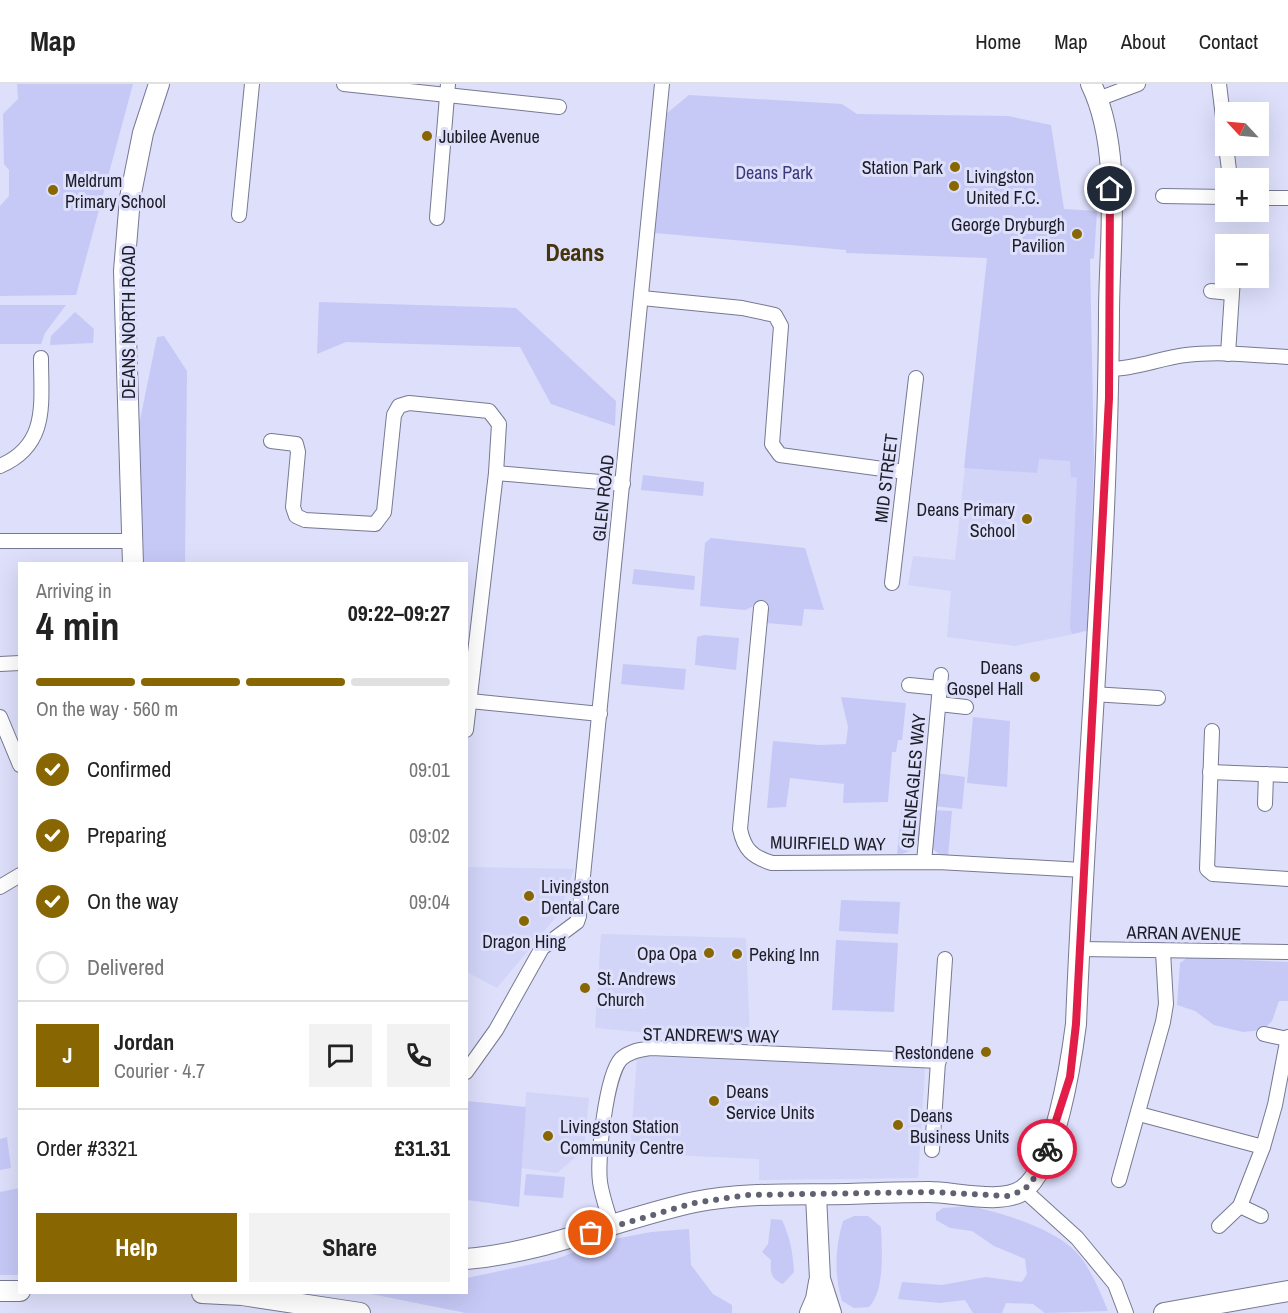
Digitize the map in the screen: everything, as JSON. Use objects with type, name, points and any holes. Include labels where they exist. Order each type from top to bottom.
[{"type":"street","name":"DEANS NORTH ROAD","points":[[133,562],[124,271],[130,198],[143,133],[159,84]]},
{"type":"street","points":[[239,215],[252,84]]},
{"type":"street","points":[[345,84],[447,90],[559,107]]},
{"type":"street","name":"GLEN ROAD","points":[[468,1069],[496,1029],[542,948],[577,922],[579,916],[662,84]]},
{"type":"street","points":[[468,1259],[508,1255],[694,1203],[747,1195],[931,1192],[989,1197],[1008,1196],[1024,1190],[1033,1180],[1045,1156],[1070,1077],[1076,1024],[1109,369],[1109,155],[1094,92],[1138,84]]},
{"type":"street","points":[[1219,84],[1221,102]]},
{"type":"street","points":[[437,218],[447,90]]},
{"type":"street","points":[[1163,196],[1215,197]]},
{"type":"street","points":[[1269,198],[1288,198]]},
{"type":"street","points":[[1228,354],[1232,288]]},
{"type":"street","points":[[1211,291],[1232,293]]},
{"type":"street","points":[[642,298],[742,308],[776,315],[781,326],[772,444],[774,451],[780,455],[905,472]]},
{"type":"street","points":[[1109,369],[1133,369],[1184,355],[1228,354],[1288,357]]},
{"type":"street","points":[[0,466],[20,456],[32,441],[40,422],[41,358]]},
{"type":"street","name":"MID STREET","points":[[892,583],[916,378]]},
{"type":"street","points":[[271,441],[296,444],[298,452],[293,507],[296,516],[305,520],[375,524],[384,512],[394,415],[399,406],[409,403],[489,411],[499,424],[496,473],[468,716]]},
{"type":"street","points":[[496,473],[623,484]]},
{"type":"street","points":[[0,541],[133,541]]},
{"type":"street","name":"MUIRFIELD WAY","points":[[761,608],[740,829],[743,844],[752,856],[772,863],[924,862],[1007,864],[1083,870]]},
{"type":"street","points":[[0,664],[18,663]]},
{"type":"street","name":"GLENEAGLES WAY","points":[[909,685],[941,682],[924,862]]},
{"type":"street","points":[[1092,693],[1158,699]]},
{"type":"street","points":[[470,701],[600,714]]},
{"type":"street","name":"GLENEAGLES WAY","points":[[939,704],[966,707]]},
{"type":"street","points":[[0,717],[5,747],[18,763]]},
{"type":"street","points":[[1212,731],[1207,869],[1213,874],[1288,879]]},
{"type":"street","points":[[1210,772],[1288,775]]},
{"type":"street","points":[[1264,804],[1266,774]]},
{"type":"street","points":[[0,887],[18,876]]},
{"type":"street","name":"ARRAN AVENUE","points":[[1079,949],[1162,952],[1288,952]]},
{"type":"street","points":[[1119,1180],[1139,1114],[1166,1004],[1162,952]]},
{"type":"street","points":[[932,1150],[945,959]]},
{"type":"street","points":[[1219,1226],[1240,1206],[1263,1147],[1278,1094],[1288,1038],[1264,1034]]},
{"type":"street","name":"ST ANDREW'S WAY","points":[[612,1227],[600,1181],[607,1095],[611,1078],[620,1060],[633,1050],[651,1048],[939,1061]]},
{"type":"street","points":[[1139,1114],[1263,1147]]},
{"type":"street","points":[[1024,1190],[1077,1238],[1115,1284],[1126,1313]]},
{"type":"street","points":[[810,1313],[816,1299],[820,1279],[816,1195]]},
{"type":"street","points":[[1240,1206],[1262,1216]]},
{"type":"street","points":[[820,1279],[831,1313]]},
{"type":"street","points":[[0,1291],[18,1290]]},
{"type":"street","points":[[1165,1313],[1288,1291]]},
{"type":"street","points":[[215,1294],[360,1313]]},
{"type":"shaded area","name":"Deans Primary School","points":[[966,457],[1074,460],[1075,476],[1095,482],[1094,562],[1088,631],[1015,646],[947,637],[951,591],[908,585],[913,556],[955,560]]},
{"type":"shaded area","points":[[468,867],[574,869],[560,912],[497,988],[468,973]]},
{"type":"shaded area","points":[[601,934],[746,938],[750,1042],[595,1028]]},
{"type":"shaded area","points":[[637,1056],[925,1068],[918,1178],[759,1180],[759,1159],[630,1153]]},
{"type":"shaded area","points":[[526,1092],[589,1098],[584,1150],[557,1173],[522,1168]]},
{"type":"green space","name":"Meldrum Primary School","points":[[17,84],[133,84],[76,295],[0,296],[0,206],[9,196],[9,170],[4,164],[3,114],[18,99]]},
{"type":"green space","name":"Deans Park","points":[[689,95],[842,104],[857,114],[1008,116],[1051,125],[1064,209],[1097,211],[1094,258],[1090,259],[1094,458],[1088,630],[1072,634],[1070,627],[1077,478],[1071,477],[1070,461],[1039,459],[1037,473],[964,468],[987,258],[846,253],[846,250],[655,233],[667,113]]},
{"type":"green space","points":[[319,302],[516,308],[616,401],[615,426],[551,404],[520,347],[346,342],[317,354]]},
{"type":"green space","points":[[0,305],[66,305],[45,333],[41,344],[0,344]]},
{"type":"green space","points":[[75,312],[94,329],[93,343],[50,345],[51,336]]},
{"type":"green space","points":[[164,336],[187,371],[185,562],[144,562],[139,425],[157,337]]},
{"type":"green space","points":[[643,475],[704,482],[703,496],[641,490]]},
{"type":"green space","points":[[711,538],[805,548],[824,610],[804,609],[802,626],[767,623],[767,605],[759,604],[745,610],[700,606],[705,543]]},
{"type":"green space","points":[[634,569],[695,576],[694,590],[632,584]]},
{"type":"green space","points":[[704,635],[739,638],[736,670],[695,665],[697,637]]},
{"type":"green space","points":[[623,664],[686,669],[684,690],[621,684]]},
{"type":"green space","points":[[841,697],[906,703],[902,740],[898,740],[896,752],[892,752],[888,802],[843,803],[844,784],[790,778],[786,807],[767,808],[773,741],[820,745],[846,744],[848,727]]},
{"type":"green space","points":[[973,717],[1010,721],[1007,787],[967,783]]},
{"type":"green space","points":[[936,773],[965,777],[962,809],[933,806]]},
{"type":"green space","points":[[902,806],[922,808],[921,824],[916,845],[912,850],[897,854]]},
{"type":"green space","points":[[933,810],[952,811],[948,857],[940,855],[931,847]]},
{"type":"green space","points":[[841,900],[900,902],[898,934],[839,931]]},
{"type":"green space","points":[[836,940],[898,943],[894,1012],[832,1010]]},
{"type":"green space","points":[[1187,958],[1288,962],[1288,1001],[1279,1001],[1272,1021],[1263,1030],[1243,1032],[1214,1025],[1195,1011],[1177,1005],[1180,963]]},
{"type":"green space","points":[[468,1101],[526,1107],[519,1207],[468,1200]]},
{"type":"green space","points":[[7,1137],[11,1168],[0,1170],[0,1139]]},
{"type":"green space","points":[[526,1174],[565,1177],[563,1198],[524,1195]]},
{"type":"green space","points":[[18,1188],[18,1275],[0,1275],[0,1192]]},
{"type":"green space","points":[[970,1206],[1027,1223],[1067,1244],[1087,1266],[1108,1311],[1045,1313],[1033,1304],[1006,1303],[1002,1313],[973,1313],[965,1300],[940,1303],[898,1299],[902,1282],[942,1285],[986,1277],[1022,1282],[1027,1274],[1025,1259],[994,1246],[972,1231],[950,1228],[936,1220],[936,1213],[943,1208]]},
{"type":"green space","points":[[854,1216],[868,1216],[881,1227],[880,1280],[878,1291],[869,1307],[854,1308],[842,1301],[838,1281],[837,1251],[840,1231],[843,1221]]},
{"type":"green space","points":[[771,1219],[782,1220],[792,1252],[794,1272],[783,1284],[774,1278],[771,1272],[771,1260],[762,1252],[768,1244]]},
{"type":"green space","points":[[689,1229],[691,1265],[713,1294],[732,1305],[732,1313],[466,1313],[371,1294],[468,1294],[468,1278],[556,1259],[604,1241],[651,1232]]},
{"type":"way so far","points":[[591,1233],[694,1203],[747,1195],[931,1192],[989,1197],[1008,1196],[1024,1190],[1033,1180],[1047,1149]]},
{"type":"place","name":"Jubilee Avenue","points":[[427,136]]},
{"type":"place","name":"Station Park","points":[[955,167]]},
{"type":"place","name":"Livingston United F.C.","points":[[954,186]]},
{"type":"place","name":"Meldrum Primary School","points":[[53,190]]},
{"type":"place","name":"George Dryburgh Pavilion","points":[[1077,234]]},
{"type":"place","name":"Deans Primary School","points":[[1027,519]]},
{"type":"place","name":"Deans Gospel Hall","points":[[1035,677]]},
{"type":"place","name":"Livingston Dental Care","points":[[529,896]]},
{"type":"place","name":"Dragon Hing","points":[[524,921]]},
{"type":"place","name":"Opa Opa","points":[[709,953]]},
{"type":"place","name":"Peking Inn","points":[[737,954]]},
{"type":"place","name":"St. Andrews Church","points":[[585,988]]},
{"type":"place","name":"Restondene","points":[[986,1052]]},
{"type":"place","name":"Deans Service Units","points":[[714,1101]]},
{"type":"place","name":"Deans Business Units","points":[[898,1125]]},
{"type":"place","name":"Livingston Station Community Centre","points":[[548,1136]]},
{"type":"district","name":"Deans","points":[[575,252]]},
{"type":"route","points":[[1047,1149],[1070,1077],[1076,1024],[1109,398],[1110,189]]}]
